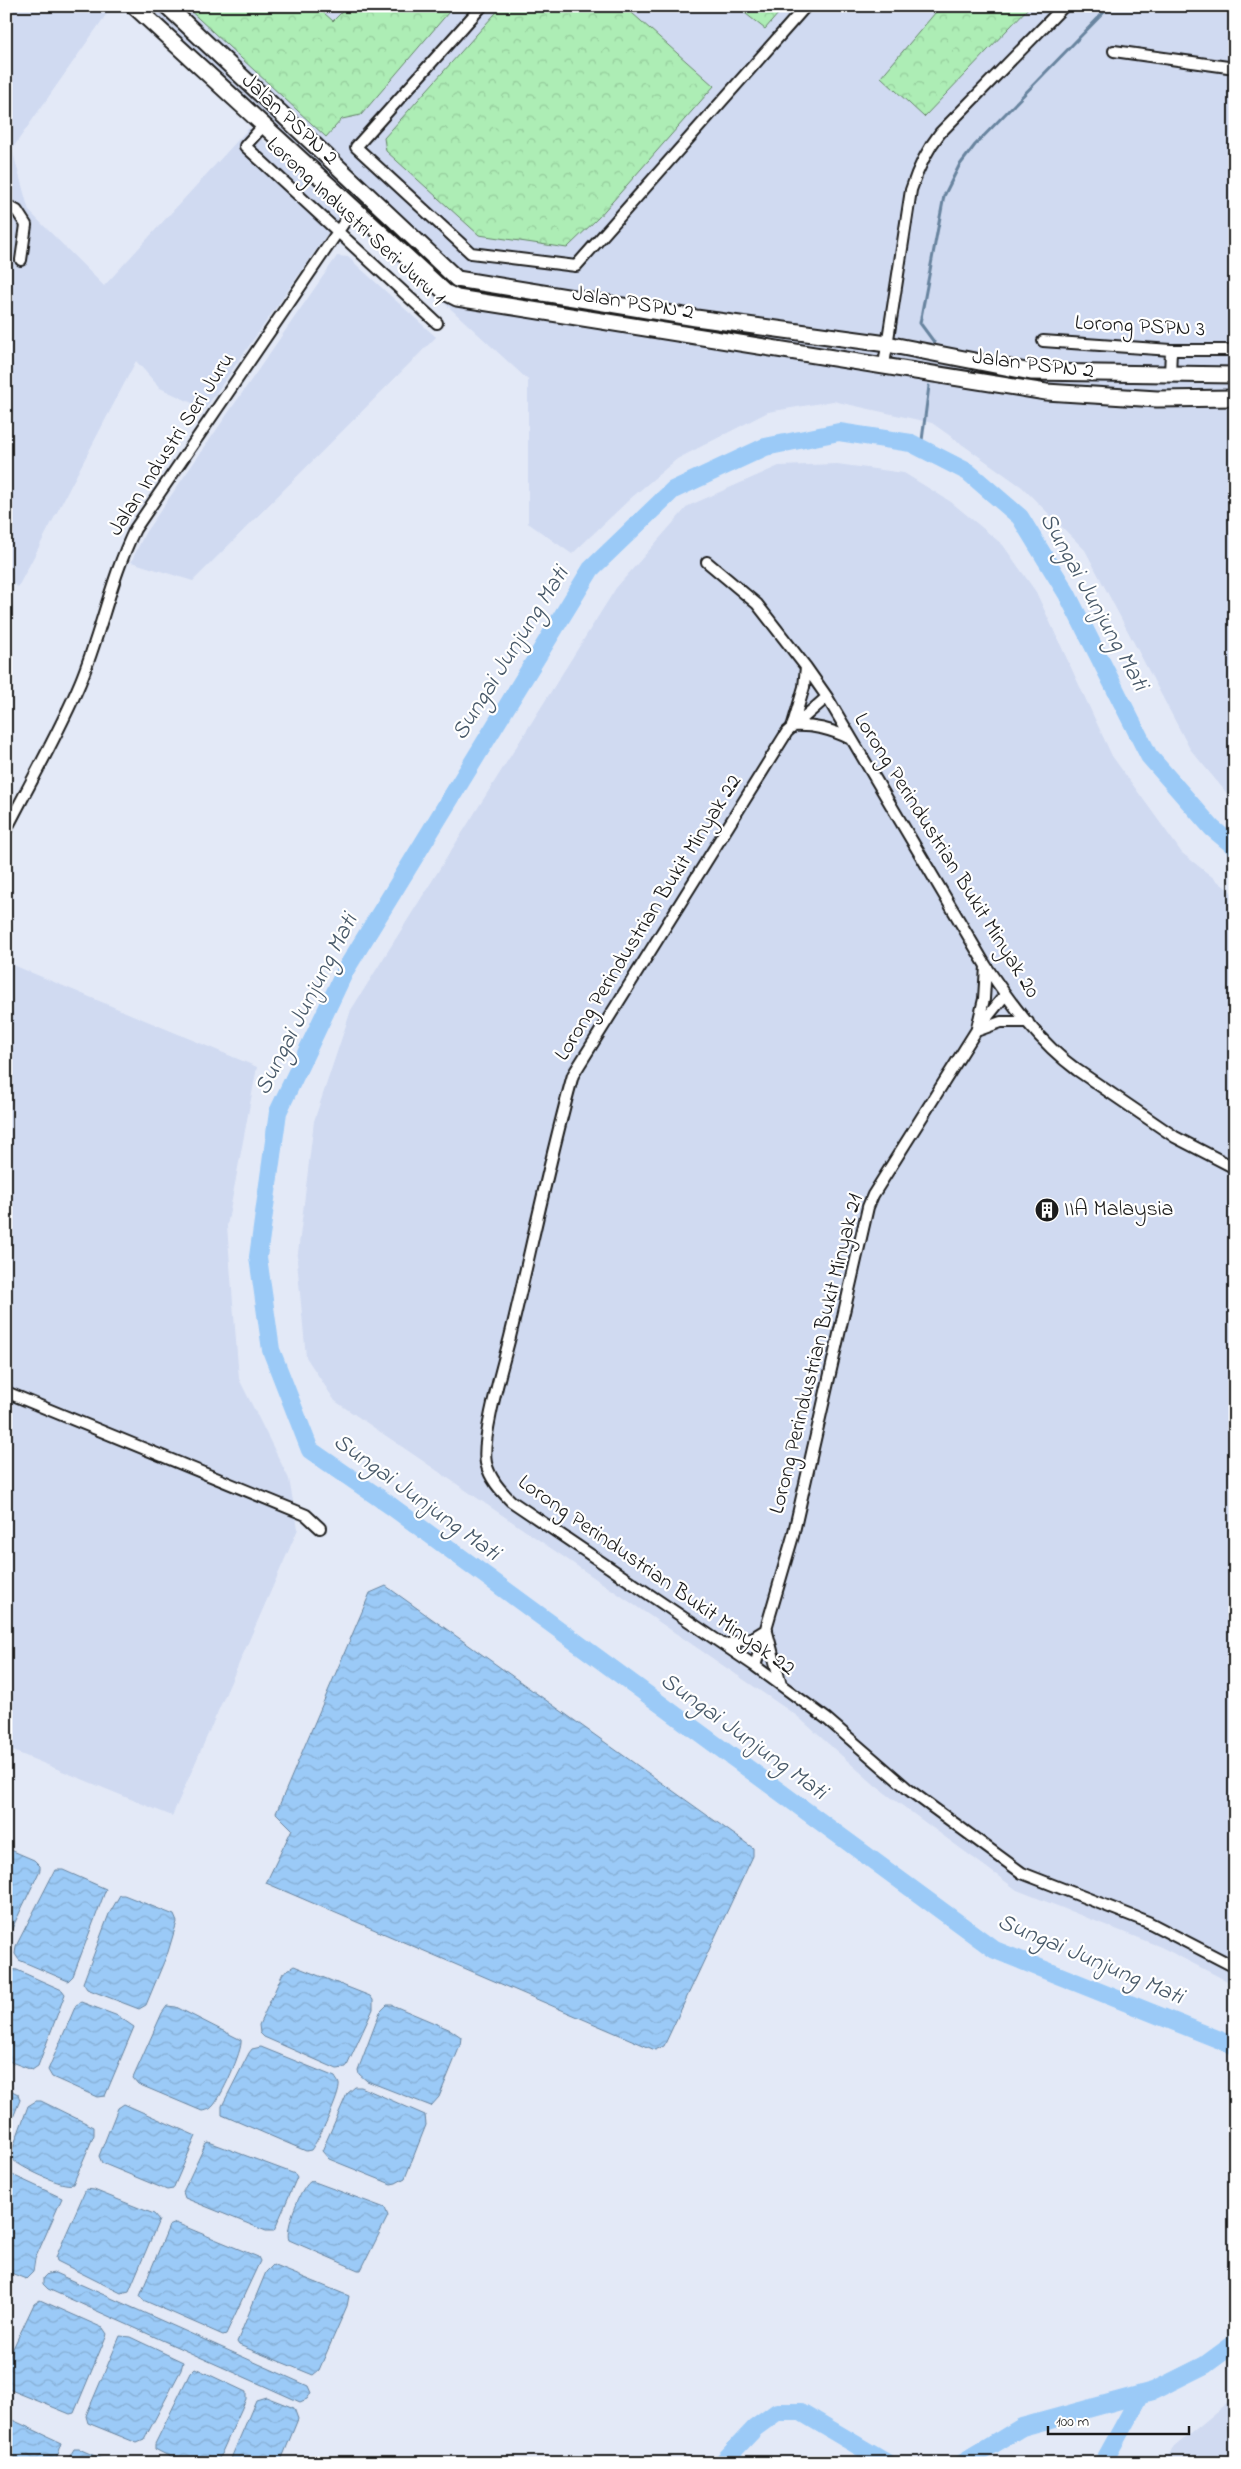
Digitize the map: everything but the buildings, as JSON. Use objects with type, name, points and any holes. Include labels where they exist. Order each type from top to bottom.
[{"type":"street","name":"Jalan PSPN 2","points":[[134,6],[446,292],[457,298],[1046,392],[1157,399],[1235,398]]},
{"type":"street","name":"Jalan PSPN 2","points":[[167,6],[457,279],[696,318],[887,344],[1031,372],[1235,375]]},
{"type":"street","points":[[482,6],[356,147],[471,253],[576,266],[806,6]]},
{"type":"street","points":[[884,365],[911,190],[918,167],[927,150],[940,133],[1064,6]]},
{"type":"street","points":[[1114,51],[1235,68]]},
{"type":"street","name":"Lorong Industri Seri Juru 1","points":[[264,126],[245,146],[438,324]]},
{"type":"street","points":[[6,205],[17,212],[26,225],[21,260]]},
{"type":"street","name":"Jalan Industri Seri Juru","points":[[6,830],[80,684],[99,631],[121,557],[136,529],[354,208]]},
{"type":"street","name":"Lorong PSPN 3","points":[[1043,341],[1171,350],[1235,350]]},
{"type":"street","points":[[1170,375],[1171,350]]},
{"type":"street","name":"Lorong Perindustrian Bukit Minyak 20","points":[[708,562],[757,604],[806,666],[827,697],[986,966],[1005,995],[1028,1022],[1063,1060],[1077,1070],[1175,1137],[1235,1168]]},
{"type":"street","points":[[806,666],[799,706],[792,726],[821,727],[851,739]]},
{"type":"street","name":"Lorong Perindustrian Bukit Minyak 22","points":[[827,697],[792,726],[573,1075],[557,1131],[486,1447],[486,1463],[491,1478],[511,1501],[755,1666],[827,1719],[908,1790],[1022,1873],[1148,1922],[1235,1967]]},
{"type":"street","points":[[976,1032],[984,999],[986,966]]},
{"type":"street","name":"Lorong Perindustrian Bukit Minyak 21","points":[[755,1666],[767,1629],[801,1502],[868,1207],[873,1195],[976,1032],[1005,995]]},
{"type":"street","points":[[976,1032],[1001,1022],[1028,1022]]},
{"type":"street","points":[[6,1392],[306,1515],[315,1521],[320,1528]]},
{"type":"street","points":[[724,1645],[746,1639],[767,1629],[770,1648],[781,1685]]},
{"type":"shaded area","points":[[6,6],[101,6],[108,12],[12,149],[29,211],[104,286],[249,128],[342,213],[205,409],[160,388],[136,361],[18,587],[6,578]]},
{"type":"shaded area","points":[[122,6],[1235,6],[1235,803],[1190,749],[1085,550],[1022,487],[932,423],[833,401],[768,412],[677,459],[631,498],[572,554],[528,523],[528,380]]},
{"type":"shaded area","points":[[337,256],[348,257],[436,337],[193,581],[131,562],[145,533]]},
{"type":"shaded area","points":[[837,464],[904,473],[951,502],[1003,545],[1036,592],[1112,756],[1182,853],[1235,895],[1235,1985],[1161,1947],[1017,1890],[877,1787],[797,1716],[335,1401],[306,1357],[297,1261],[314,1121],[351,1010],[616,588],[688,506],[779,466]]},
{"type":"shaded area","points":[[6,962],[257,1067],[227,1226],[239,1379],[289,1479],[298,1529],[172,1816],[6,1748]]},
{"type":"shaded area","points":[[1235,2397],[1235,2463],[1163,2463],[1174,2447]]},
{"type":"green space","points":[[185,6],[316,6],[333,21],[348,6],[454,6],[361,115],[342,119],[326,137]]},
{"type":"green space","points":[[502,6],[637,6],[632,13],[714,86],[598,218],[567,248],[479,235],[386,151],[384,138]]},
{"type":"green space","points":[[736,6],[785,6],[765,29]]},
{"type":"green space","points":[[941,6],[1030,6],[924,117],[881,77]]},
{"type":"water","points":[[386,1586],[753,1848],[753,1856],[664,2046],[655,2050],[266,1883],[292,1829],[276,1813],[370,1593]]},
{"type":"water","points":[[6,1848],[34,1860],[40,1866],[40,1870],[6,1941]]},
{"type":"water","points":[[55,1870],[63,1870],[106,1889],[73,1976],[68,1981],[19,1960],[15,1954],[16,1946]]},
{"type":"water","points":[[120,1895],[174,1915],[177,1922],[168,1952],[146,2005],[139,2009],[87,1989],[83,1983],[109,1914]]},
{"type":"water","points":[[294,1966],[370,1996],[373,2000],[373,2009],[346,2068],[337,2069],[264,2037],[260,2033],[259,2025],[283,1973]]},
{"type":"water","points":[[11,1969],[62,1990],[65,1994],[38,2066],[32,2070],[6,2060],[6,1971]]},
{"type":"water","points":[[81,2002],[118,2016],[134,2027],[105,2096],[97,2097],[52,2077],[48,2070],[76,2005]]},
{"type":"water","points":[[387,2005],[392,2005],[451,2030],[461,2037],[460,2046],[439,2097],[431,2106],[367,2081],[359,2074],[358,2070],[380,2012]]},
{"type":"water","points":[[167,2006],[176,2007],[241,2040],[239,2053],[226,2084],[217,2101],[208,2110],[202,2111],[138,2084],[133,2078],[162,2013]]},
{"type":"water","points":[[261,2047],[335,2077],[339,2083],[333,2107],[311,2150],[306,2151],[222,2115],[222,2106],[249,2053],[252,2049]]},
{"type":"water","points":[[355,2087],[361,2087],[425,2115],[426,2125],[405,2178],[396,2183],[391,2184],[329,2159],[322,2151],[347,2094]]},
{"type":"water","points":[[6,2088],[18,2094],[20,2100],[6,2135]]},
{"type":"water","points":[[36,2101],[41,2101],[94,2127],[94,2135],[73,2184],[60,2183],[42,2176],[12,2159],[11,2153],[28,2106]]},
{"type":"water","points":[[124,2104],[196,2136],[173,2189],[167,2190],[102,2163],[99,2156],[118,2108]]},
{"type":"water","points":[[209,2142],[295,2174],[297,2177],[274,2231],[266,2231],[185,2198],[183,2192],[206,2143]]},
{"type":"water","points":[[6,2172],[62,2198],[35,2259],[33,2272],[26,2279],[6,2271]]},
{"type":"water","points":[[312,2181],[385,2208],[388,2216],[361,2270],[289,2240],[291,2217],[303,2190]]},
{"type":"water","points":[[86,2189],[94,2190],[154,2214],[159,2220],[129,2291],[121,2293],[57,2261],[56,2257]]},
{"type":"water","points":[[176,2223],[258,2257],[260,2261],[226,2334],[223,2335],[143,2300],[140,2296],[169,2226]]},
{"type":"water","points":[[273,2265],[349,2296],[347,2306],[319,2370],[313,2375],[239,2345],[237,2342],[266,2272]]},
{"type":"water","points":[[55,2273],[308,2386],[311,2393],[307,2399],[300,2402],[48,2289],[43,2284],[43,2278],[47,2274]]},
{"type":"water","points":[[40,2300],[103,2328],[107,2334],[74,2413],[70,2414],[6,2388],[6,2365],[8,2359],[34,2304]]},
{"type":"water","points":[[120,2336],[130,2337],[183,2362],[181,2370],[144,2440],[137,2443],[88,2423],[86,2416]]},
{"type":"water","points":[[195,2368],[246,2392],[246,2399],[217,2463],[182,2463],[155,2449],[155,2444],[190,2373]]},
{"type":"water","points":[[266,2397],[294,2408],[298,2419],[280,2463],[229,2463],[256,2400]]},
{"type":"water","points":[[6,2417],[62,2443],[55,2463],[6,2463]]},
{"type":"water","points":[[74,2449],[79,2449],[111,2463],[66,2463]]},
{"type":"waterway","points":[[934,342],[920,323],[944,196],[959,166],[975,145],[1110,6]]},
{"type":"waterway","points":[[921,448],[929,386]]},
{"type":"waterway","name":"Sungai Junjung Mati","points":[[1235,847],[1212,828],[1149,756],[1067,594],[1020,517],[968,472],[911,443],[839,432],[765,447],[673,490],[591,569],[346,969],[278,1112],[258,1257],[271,1350],[310,1450],[391,1506],[995,1950],[1235,2046]]},
{"type":"waterway","name":"Sungai Junjung Mati","points":[[963,2463],[1022,2427],[1153,2391],[1205,2365],[1235,2343]]},
{"type":"waterway","points":[[1103,2463],[1141,2394]]},
{"type":"waterway","name":"Sungai Junjung Mati","points":[[722,2463],[755,2428],[777,2412],[801,2412],[887,2463]]},
{"type":"place","name":"IIA Malaysia","points":[[1047,1210]]}]
